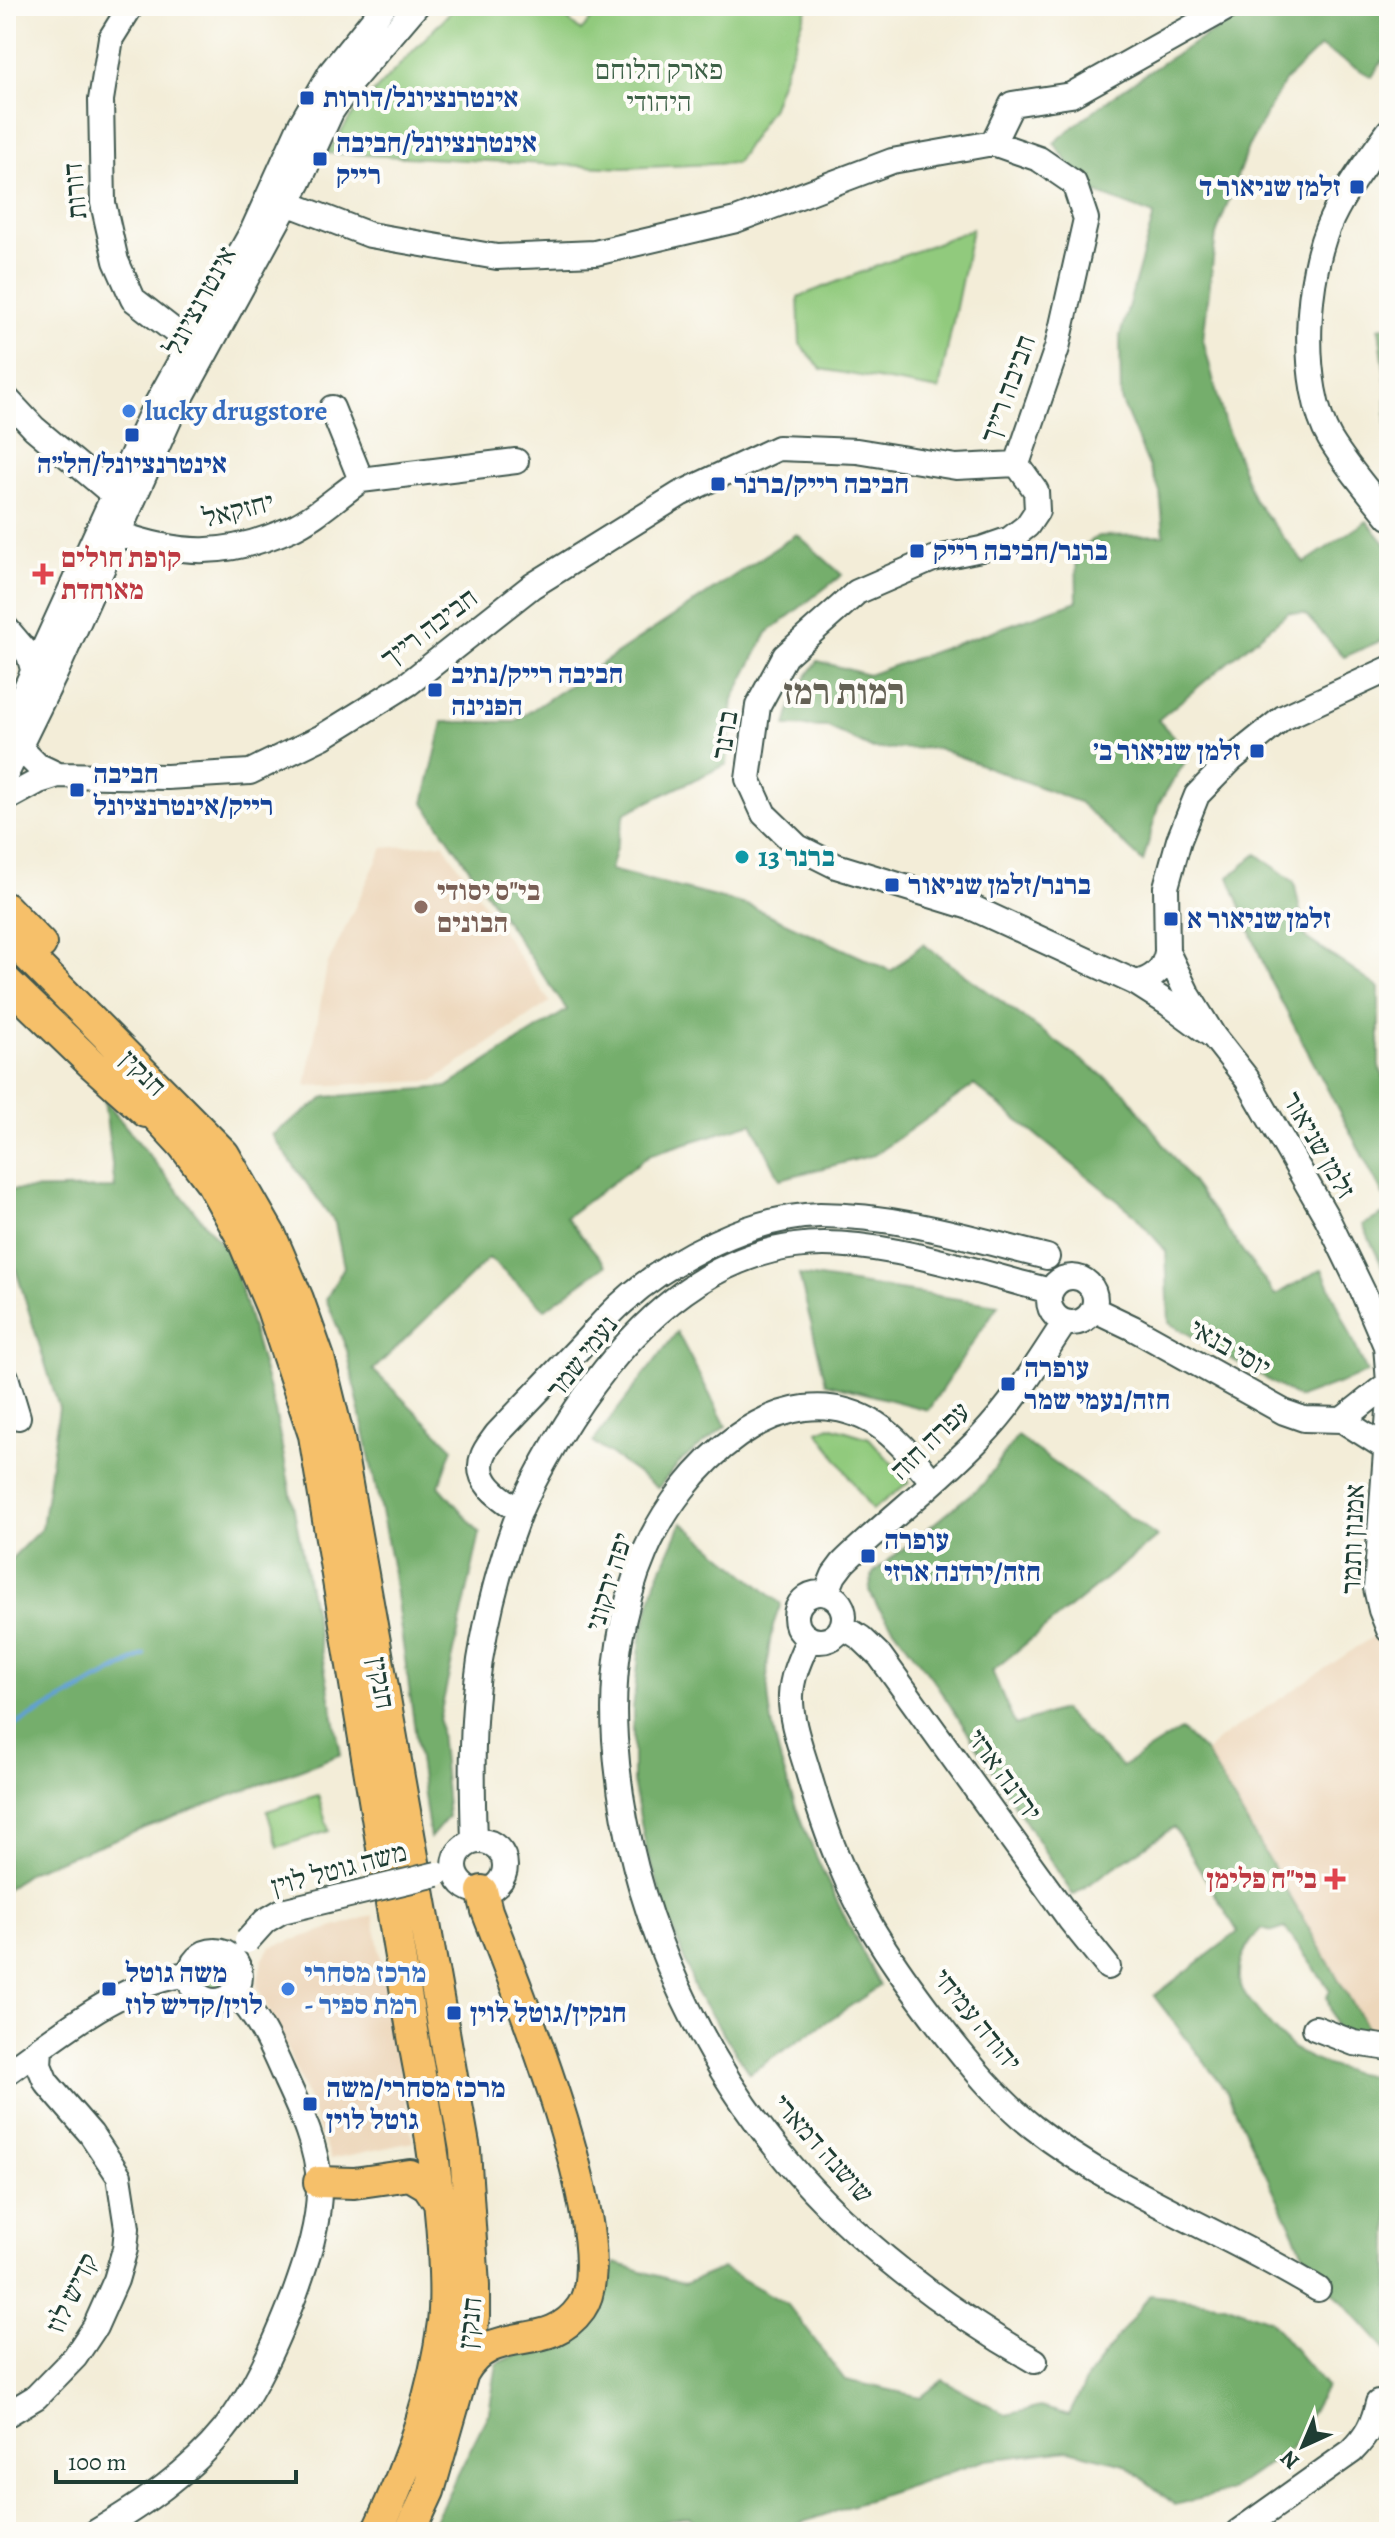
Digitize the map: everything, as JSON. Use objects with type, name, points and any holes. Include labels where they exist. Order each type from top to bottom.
[{"type":"main road","points":[[6,908],[87,991],[224,1154]]},
{"type":"main road","name":"חנקין","points":[[6,934],[224,1154],[271,1236],[319,1358],[339,1439],[465,2150],[474,2286],[472,2334],[429,2491],[410,2532]]},
{"type":"main road","name":"חנקין","points":[[6,955],[183,1145],[211,1182],[241,1236],[272,1309],[314,1435],[415,2048],[431,2128],[440,2204],[445,2290],[443,2322],[427,2393],[399,2486],[377,2532]]},
{"type":"main road","points":[[6,981],[183,1145]]},
{"type":"main road","points":[[462,2375],[473,2358],[486,2347],[548,2334],[562,2328],[588,2296],[591,2258],[590,2234],[575,2166],[544,2061],[482,1891]]},
{"type":"main road","points":[[319,2182],[351,2168],[409,2159],[423,2146],[431,2128]]},
{"type":"main road","points":[[319,2182],[354,2183],[410,2175],[427,2185],[440,2204]]},
{"type":"main road","points":[[474,2286],[478,2305],[490,2325],[504,2336],[520,2339]]},
{"type":"street","name":"דורות","points":[[131,6],[111,38],[101,100],[103,203],[116,261],[133,299],[191,344]]},
{"type":"street","name":"אינטרנציונל","points":[[29,683],[151,414],[261,213],[301,124],[323,84],[384,6]]},
{"type":"street","name":"אינטרנציונל","points":[[6,774],[14,736],[54,676],[169,420],[293,193],[331,112],[416,6]]},
{"type":"street","points":[[993,143],[1012,104],[1071,95],[1230,6]]},
{"type":"street","points":[[1389,131],[1344,196],[1321,248],[1311,302],[1310,375],[1316,406],[1329,437],[1389,517]]},
{"type":"street","name":"חביבה רייך","points":[[58,775],[167,777],[250,772],[288,755],[409,683],[532,586],[680,494],[778,448],[857,451],[956,467],[1017,464],[1057,348],[1086,219],[1074,183],[1039,159],[993,143],[892,161],[736,220],[595,253],[497,257],[370,235],[321,217],[304,197],[293,193]]},
{"type":"street","points":[[261,213],[293,193]]},
{"type":"street","points":[[6,398],[64,455],[114,495]]},
{"type":"street","points":[[332,408],[361,480]]},
{"type":"street","name":"יחזקאל","points":[[117,533],[155,546],[207,552],[242,545],[291,529],[361,480],[516,461]]},
{"type":"street","name":"ברנר","points":[[1017,464],[1036,491],[1037,511],[1027,526],[1010,539],[933,559],[857,592],[785,656],[758,706],[748,779],[764,814],[798,847],[836,866],[973,908],[1136,983],[1214,1037]]},
{"type":"street","points":[[10,631],[24,638],[35,637],[58,621]]},
{"type":"street","points":[[10,631],[29,655],[29,683],[14,736],[37,765],[58,775]]},
{"type":"street","name":"זלמן שניאור","points":[[1389,669],[1283,718],[1232,759],[1197,795],[1179,840],[1166,887],[1167,952],[1187,993],[1214,1037],[1247,1079],[1333,1230],[1386,1346],[1389,1382]]},
{"type":"street","points":[[6,799],[39,781],[58,775]]},
{"type":"street","points":[[1136,983],[1161,969],[1167,952]]},
{"type":"street","points":[[520,1511],[496,1495],[482,1473],[482,1457],[497,1434],[623,1301],[662,1272],[741,1231],[780,1220],[819,1215],[875,1219],[933,1229],[1047,1257]]},
{"type":"street","name":"נעמי שמר","points":[[474,1841],[473,1716],[480,1660],[490,1610],[520,1511],[579,1403],[628,1341],[683,1292],[720,1270],[793,1246],[827,1244],[868,1247],[1050,1291]]},
{"type":"street","points":[[1066,1277],[1081,1278],[1095,1295],[1093,1309],[1079,1322],[1065,1322],[1053,1314],[1049,1306],[1050,1291],[1066,1277]]},
{"type":"street","name":"יוסי בנאי","points":[[1093,1309],[1284,1412],[1304,1419],[1342,1420]]},
{"type":"street","name":"עפרה חזה","points":[[826,1594],[843,1563],[984,1435],[1065,1322]]},
{"type":"street","points":[[6,1377],[18,1417]]},
{"type":"street","points":[[1389,1382],[1342,1420],[1386,1448],[1389,1411]]},
{"type":"street","name":"יפה ירקוני","points":[[646,1909],[620,1781],[615,1738],[615,1689],[629,1598],[660,1520],[711,1458],[739,1433],[769,1417],[799,1407],[826,1407],[857,1414],[878,1425],[898,1442],[933,1482]]},
{"type":"street","name":"אמנון ותמר","points":[[1386,1448],[1376,1588],[1389,1630]]},
{"type":"street","points":[[810,1595],[833,1597],[842,1610],[842,1626],[837,1633],[824,1640],[809,1638],[798,1628],[799,1605],[810,1595]]},
{"type":"street","name":"ירדנה ארזי","points":[[842,1626],[880,1656],[1071,1921],[1108,1967]]},
{"type":"street","name":"יהודה עמיחי","points":[[809,1638],[794,1672],[791,1698],[796,1731],[820,1813],[840,1866],[860,1906],[913,1991],[953,2043],[1003,2100],[1075,2157],[1142,2197],[1318,2289]]},
{"type":"street","points":[[474,1841],[490,1842],[505,1861],[503,1878],[490,1889],[482,1891],[464,1885],[446,1871],[467,1844],[474,1841]]},
{"type":"street","name":"משה גוטל לוין","points":[[239,1949],[265,1921],[282,1911],[446,1871]]},
{"type":"street","name":"שושנה דמארי","points":[[646,1909],[686,2004],[709,2048],[747,2109],[788,2162],[834,2211],[888,2259],[988,2334],[1035,2361]]},
{"type":"street","points":[[239,1949],[240,1979],[234,1992],[221,2000],[206,1999],[194,1989],[190,1974],[194,1961],[206,1952],[239,1949]]},
{"type":"street","points":[[6,2073],[127,1992],[163,1977],[190,1974]]},
{"type":"street","points":[[96,2532],[147,2501],[191,2465],[224,2430],[277,2340],[309,2255],[319,2182],[312,2146],[296,2100],[263,2030],[234,1992]]},
{"type":"street","points":[[1315,2028],[1354,2043],[1389,2048]]},
{"type":"street","name":"קדיש לוז","points":[[6,2415],[36,2397],[75,2357],[95,2327],[116,2280],[127,2228],[119,2176],[91,2134],[46,2082],[38,2058],[40,2049]]},
{"type":"street","points":[[6,2089],[18,2080],[32,2079],[61,2099]]},
{"type":"street","points":[[1238,2532],[1352,2451],[1372,2426],[1378,2403]]},
{"type":"street","points":[[1251,2532],[1269,2512]]},
{"type":"shaded area","name":"בי\"ס יסודי הבונים","points":[[443,843],[550,1002],[433,1081],[306,1086],[327,966],[383,848]]},
{"type":"shaded area","name":"בי\"ח פלימן","points":[[1375,1635],[1389,1663],[1389,2033],[1370,2033],[1206,1753],[1217,1741]]},
{"type":"shaded area","points":[[373,1915],[413,2142],[331,2159],[291,2058],[257,1986],[262,1960],[271,1947]]},
{"type":"green space","name":"פארק הלוחם היהודי","points":[[456,6],[552,6],[581,31],[604,6],[808,6],[772,107],[736,163],[624,168],[327,153],[353,114]]},
{"type":"green space","points":[[1258,6],[1389,6],[1389,51],[1372,77],[1320,47],[1284,82],[1248,147],[1216,235],[1203,339],[1224,421],[1254,500],[1304,563],[1367,521],[1389,548],[1389,637],[1344,657],[1305,614],[1289,612],[1158,720],[1190,754],[1159,803],[1143,862],[1079,802],[937,748],[873,749],[828,727],[786,726],[795,693],[818,661],[868,675],[1077,601],[1076,552],[1098,536],[1164,535],[1160,492],[1121,400],[1120,336],[1154,215],[1088,190],[1054,143],[1102,104],[1153,69]]},
{"type":"green space","points":[[972,229],[939,390],[821,369],[800,344],[798,297]]},
{"type":"green space","points":[[1389,325],[1389,473],[1386,470],[1386,383],[1379,328]]},
{"type":"green space","points":[[797,534],[842,575],[767,633],[733,699],[727,764],[625,813],[610,870],[750,906],[891,971],[923,944],[1125,1092],[1275,1295],[1322,1269],[1367,1373],[1299,1398],[1169,1323],[1166,1251],[1133,1213],[974,1085],[874,1155],[780,1179],[752,1123],[651,1154],[566,1217],[606,1265],[545,1309],[489,1258],[373,1370],[453,1448],[439,1486],[480,1533],[439,1720],[448,1817],[430,1838],[391,1559],[347,1350],[326,1299],[344,1267],[335,1223],[272,1135],[326,1097],[447,1087],[567,1010],[424,803],[443,722],[514,722]]},
{"type":"green space","points":[[1257,854],[1294,882],[1306,938],[1379,988],[1379,1067],[1389,1087],[1389,1206],[1270,980],[1229,877]]},
{"type":"green space","points":[[104,1100],[232,1257],[275,1411],[341,1754],[31,1871],[6,1889],[6,1564],[42,1528],[59,1408],[6,1238],[6,1190],[115,1188]]},
{"type":"green space","points":[[1389,1211],[1389,1281],[1363,1225]]},
{"type":"green space","points":[[799,1275],[998,1305],[928,1410],[826,1383]]},
{"type":"green space","points":[[677,1332],[726,1426],[681,1461],[658,1488],[593,1442]]},
{"type":"green space","points":[[830,1426],[869,1438],[909,1482],[872,1510],[818,1431]]},
{"type":"green space","points":[[1017,1436],[1157,1537],[992,1671],[1015,1725],[1062,1710],[1122,1767],[1181,1730],[1206,1753],[1370,2033],[1345,2033],[1336,2029],[1327,1997],[1330,1990],[1285,1928],[1273,1932],[1261,1929],[1245,1951],[1239,1978],[1246,1995],[1271,2027],[1294,2049],[1320,2062],[1356,2073],[1389,2077],[1389,2353],[1309,2265],[1227,2092],[1154,1996],[1238,1932],[1174,1827],[1073,1895],[937,1685],[869,1591],[873,1573],[984,1483]]},
{"type":"green space","points":[[682,1522],[781,1604],[769,1648],[768,1696],[777,1747],[814,1851],[880,1986],[750,2073],[697,1994],[646,1848],[633,1782],[633,1709],[641,1637],[656,1581]]},
{"type":"green space","points":[[318,1795],[329,1831],[278,1847],[267,1811]]},
{"type":"green space","points":[[214,1958],[227,1963],[232,1976],[227,1989],[214,1994],[201,1989],[196,1976],[201,1963]]},
{"type":"green space","points":[[615,2263],[685,2284],[723,2268],[788,2305],[845,2380],[921,2397],[943,2380],[1007,2415],[1040,2407],[1069,2415],[1090,2374],[1150,2295],[1225,2304],[1270,2320],[1326,2387],[1290,2449],[1229,2491],[1175,2505],[1125,2464],[1069,2450],[986,2460],[774,2532],[710,2532],[689,2517],[600,2532],[429,2532],[489,2412],[497,2364],[589,2321]]},
{"type":"waterway","points":[[6,1730],[144,1655]]},
{"type":"place","name":"אינטרנציונל/דורות","points":[[307,98]]},
{"type":"place","name":"אינטרנציונל/חביבה רייק","points":[[320,159]]},
{"type":"place","name":"זלמן שניאור ד","points":[[1357,187]]},
{"type":"place","name":"lucky drugstore","points":[[129,411]]},
{"type":"place","name":"אינטרנציונל/הל״ה","points":[[132,435]]},
{"type":"place","name":"חביבה רייק/ברנר","points":[[718,484]]},
{"type":"place","name":"ברנר/חביבה רייק","points":[[917,551]]},
{"type":"place","name":"קופת חולים מאוחדת","points":[[43,574]]},
{"type":"place","name":"חביבה רייק/נתיב הפנינה","points":[[435,690]]},
{"type":"place","name":"זלמן שניאור ב׳","points":[[1257,751]]},
{"type":"place","name":"חביבה רייק/אינטרנציונל","points":[[77,790]]},
{"type":"place","name":"ברנר 13","points":[[742,857]]},
{"type":"place","name":"ברנר/זלמן שניאור","points":[[892,885]]},
{"type":"place","name":"בי\"ס יסודי הבונים","points":[[421,907]]},
{"type":"place","name":"זלמן שניאור א","points":[[1171,919]]},
{"type":"place","name":"עופרה חזה/נעמי שמר","points":[[1008,1384]]},
{"type":"place","name":"עופרה חזה/ירדנה ארזי","points":[[868,1556]]},
{"type":"place","name":"בי\"ח פלימן","points":[[1335,1879]]},
{"type":"place","name":"משה גוטל לוין/קדיש לוז","points":[[109,1989]]},
{"type":"place","name":"מרכז מסחרי - רמת ספיר","points":[[288,1989]]},
{"type":"place","name":"חנקין/גוטל לוין","points":[[454,2013]]},
{"type":"place","name":"מרכז מסחרי/משה גוטל לוין","points":[[310,2104]]},
{"type":"district","name":"רמות רמז","points":[[844,691]]}]
